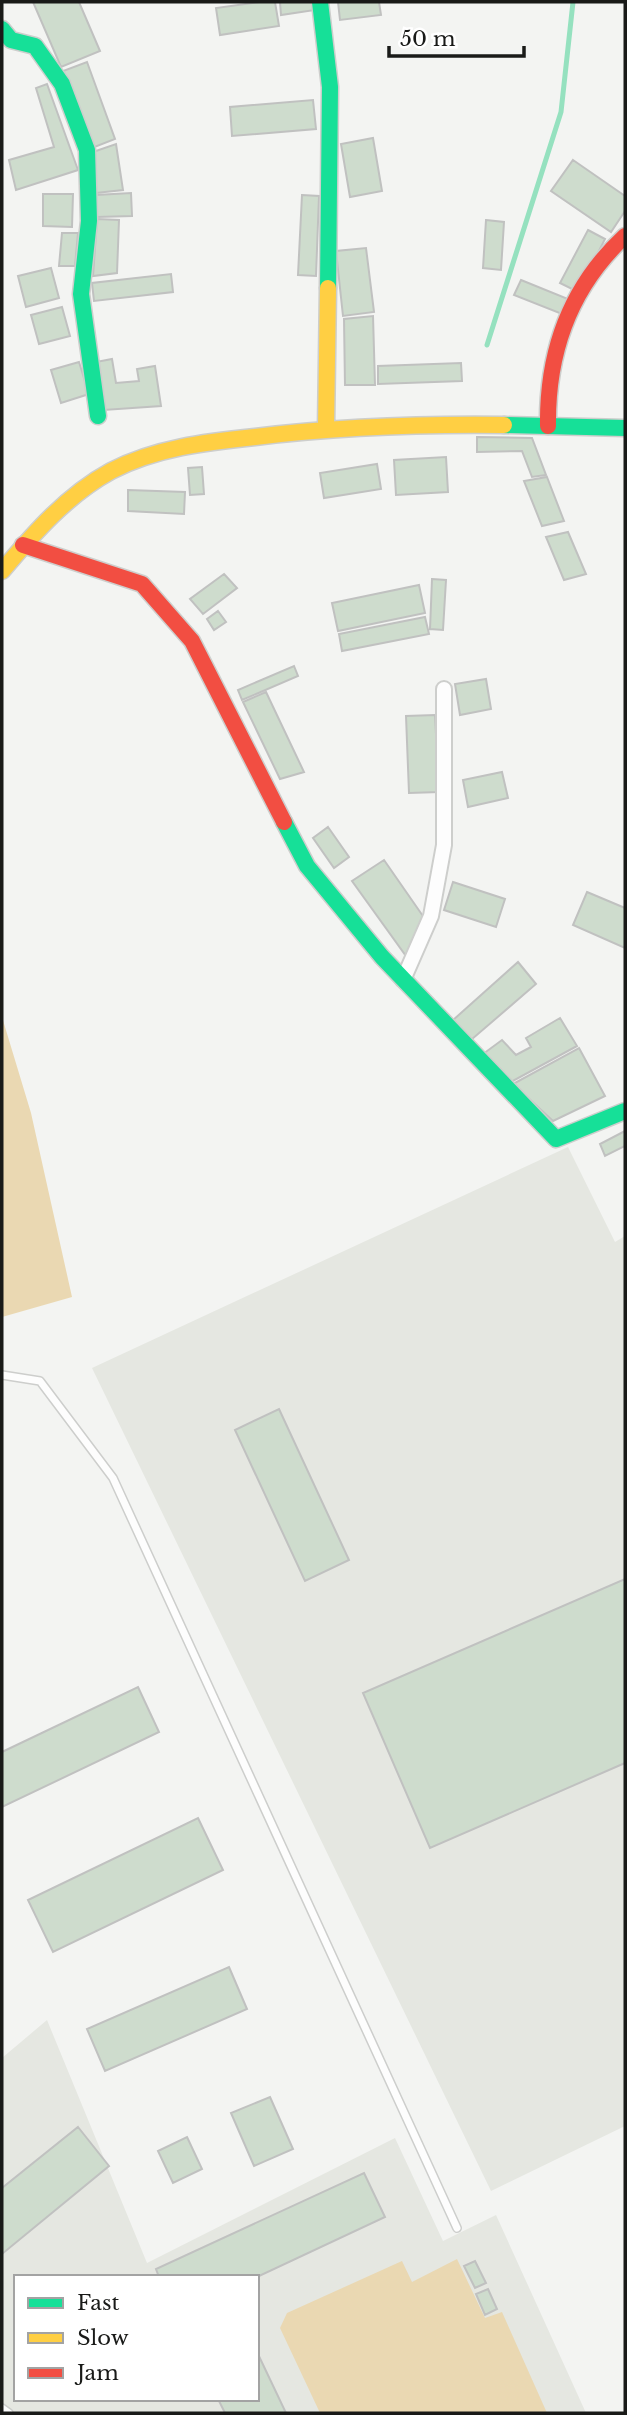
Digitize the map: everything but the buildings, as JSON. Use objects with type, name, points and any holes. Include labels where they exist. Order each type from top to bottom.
[{"type":"street","points":[[320,2],[330,87],[326,428]]},
{"type":"street","points":[[2,29],[11,40],[35,46],[55,75],[87,150],[89,221],[80,294],[98,416]]},
{"type":"street","points":[[548,426],[548,377],[566,318],[612,246],[625,236]]},
{"type":"street","points":[[2,571],[23,545],[65,503],[93,482],[151,455],[186,445],[326,428],[416,424],[625,428]]},
{"type":"street","points":[[23,545],[142,584],[192,641],[307,866],[403,980],[556,1139],[625,1111]]},
{"type":"street","points":[[403,980],[431,916],[444,845],[444,689]]},
{"type":"lane","points":[[2,1376],[40,1381],[113,1478],[457,2228]]},
{"type":"lane","points":[[2,2409],[9,2413]]},
{"type":"shaded area","points":[[2,1017],[31,1113],[72,1297],[2,1317]]},
{"type":"shaded area","points":[[568,1147],[615,1242],[625,1236],[625,2126],[491,2191],[92,1368]]},
{"type":"shaded area","points":[[47,2020],[147,2263],[395,2138],[443,2241],[496,2215],[586,2413],[2,2413],[2,2058]]},
{"type":"shaded area","points":[[457,2259],[485,2318],[502,2312],[547,2413],[320,2413],[280,2328],[287,2313],[402,2261],[412,2282]]},
{"type":"waterway","points":[[487,345],[561,112],[573,2]]},
{"type":"traffic: fast","points":[[320,2],[330,87],[328,288]]},
{"type":"traffic: fast","points":[[2,29],[11,40],[35,46],[62,84],[87,150],[89,221],[81,294],[98,416]]},
{"type":"traffic: fast","points":[[504,425],[625,428]]},
{"type":"traffic: fast","points":[[284,822],[307,866],[382,957],[556,1139],[625,1111]]},
{"type":"traffic: slow","points":[[326,428],[328,288]]},
{"type":"traffic: slow","points":[[2,571],[39,529],[80,491],[111,471],[163,451],[218,441],[317,431],[504,425]]},
{"type":"traffic: jam","points":[[548,426],[552,373],[557,347],[566,323],[576,299],[590,277],[625,236]]},
{"type":"traffic: jam","points":[[23,545],[142,584],[192,641],[284,822]]}]
